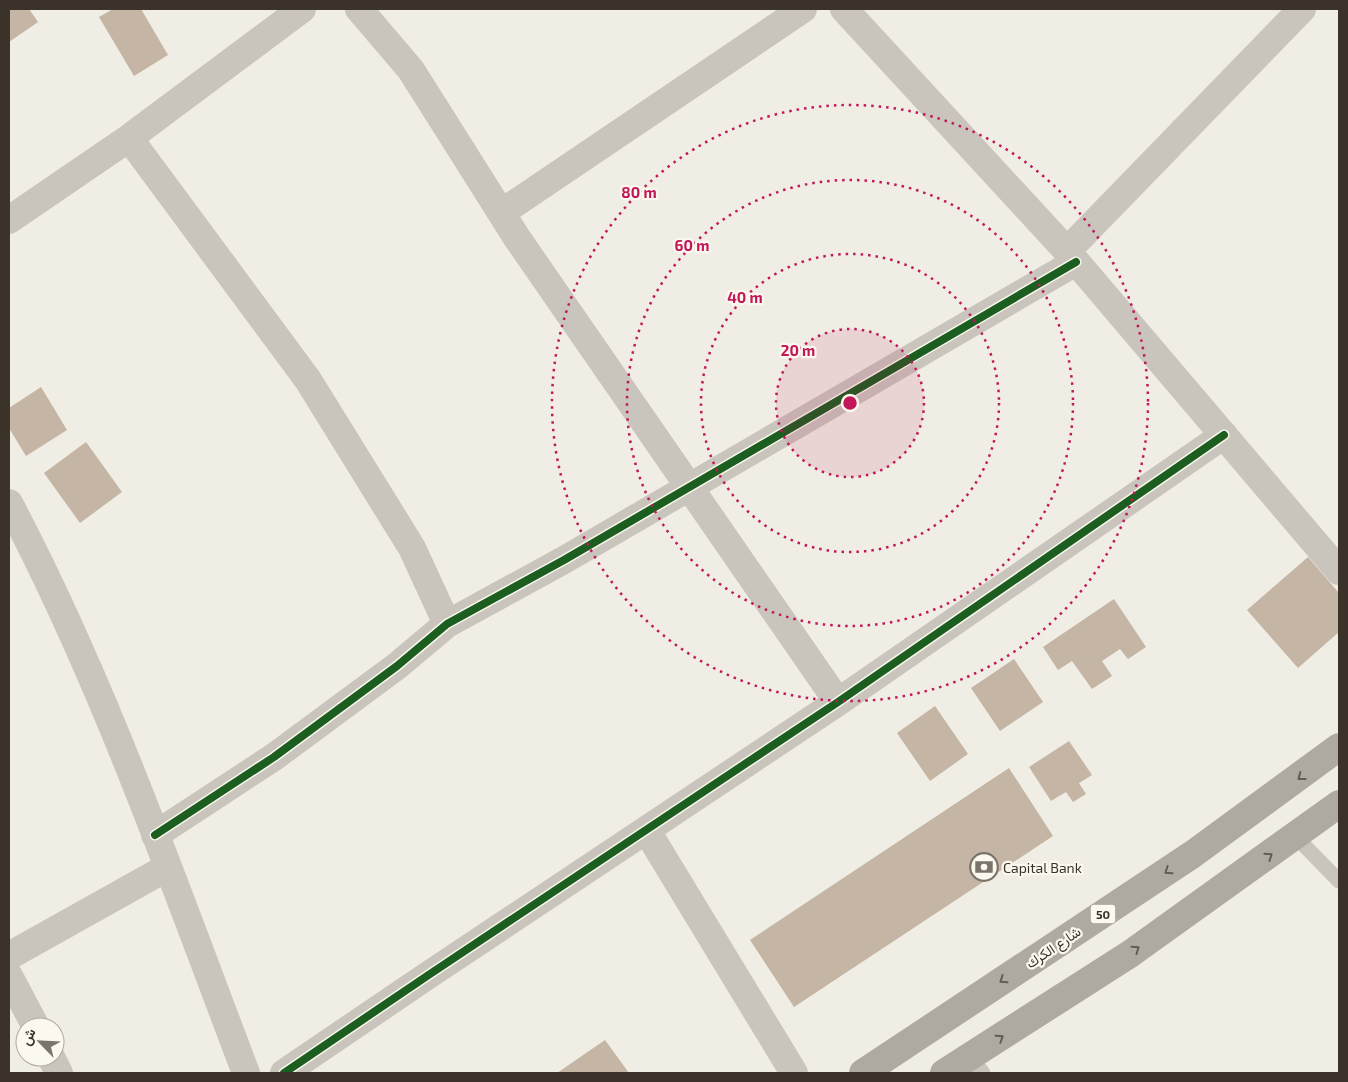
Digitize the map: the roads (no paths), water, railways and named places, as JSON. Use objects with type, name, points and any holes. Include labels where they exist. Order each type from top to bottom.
[{"type":"main road","name":"شارع الكرك","points":[[863,1073],[1193,854],[1339,748]]},
{"type":"main road","points":[[944,1073],[977,1065],[1296,837],[1339,804]]},
{"type":"street","points":[[9,220],[129,138],[302,9]]},
{"type":"street","points":[[359,9],[411,70],[501,213],[838,702]]},
{"type":"street","points":[[501,213],[803,9]]},
{"type":"street","points":[[844,9],[1071,256],[1339,571]]},
{"type":"street","points":[[155,835],[274,757],[397,666],[447,624],[564,560],[690,486],[1071,256],[1302,9]]},
{"type":"street","points":[[129,138],[308,380],[412,548],[447,624]]},
{"type":"street","points":[[284,1073],[426,976],[838,702],[1224,435]]},
{"type":"street","points":[[9,503],[46,576],[82,657],[168,867],[246,1073]]},
{"type":"street","points":[[646,831],[794,1073]]},
{"type":"street","points":[[9,956],[168,867]]},
{"type":"street","points":[[9,976],[31,1017]]},
{"type":"lane","points":[[1296,837],[1339,881]]},
{"type":"place","name":"Capital Bank","points":[[984,867]]}]
